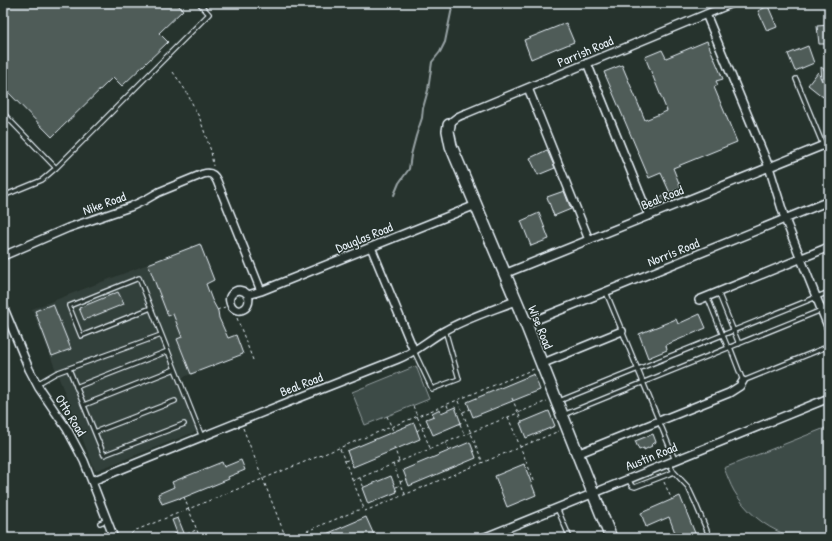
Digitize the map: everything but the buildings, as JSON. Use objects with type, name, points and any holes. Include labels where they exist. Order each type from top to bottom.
[{"type":"street","name":"Parrish Road","points":[[449,125],[456,118],[733,3]]},
{"type":"street","points":[[706,14],[769,167],[785,220],[829,328]]},
{"type":"street","points":[[587,63],[649,216]]},
{"type":"street","points":[[528,88],[589,240]]},
{"type":"street","name":"Wise Road","points":[[449,125],[448,131],[451,146],[515,301],[526,324],[611,538]]},
{"type":"street","name":"Beal Road","points":[[504,274],[826,144]]},
{"type":"street","name":"Nike Road","points":[[3,256],[68,228],[130,207],[159,192],[203,174],[209,173],[214,175]]},
{"type":"street","points":[[214,175],[261,291]]},
{"type":"street","name":"Norris Road","points":[[526,324],[829,202]]},
{"type":"street","name":"Douglas Road","points":[[248,295],[476,205]]},
{"type":"street","points":[[371,247],[414,352]]},
{"type":"street","points":[[699,300],[829,247]]},
{"type":"street","name":"Beal Road","points":[[92,481],[398,359],[414,352],[445,330],[515,301]]},
{"type":"street","name":"Otto Road","points":[[3,306],[29,369],[37,384],[67,429],[79,451],[114,538]]},
{"type":"street","points":[[542,365],[622,331]]},
{"type":"street","points":[[577,454],[729,393],[740,386],[743,381]]},
{"type":"street","name":"Austin Road","points":[[483,538],[829,398]]},
{"type":"lane","points":[[3,196],[42,180],[56,168],[209,14],[199,3]]},
{"type":"lane","points":[[796,78],[826,144]]},
{"type":"lane","points":[[3,113],[56,168]]},
{"type":"lane","points":[[151,308],[81,336],[69,306],[139,278],[151,308],[161,335],[202,437]]},
{"type":"lane","points":[[606,292],[659,421],[674,472],[688,487],[696,502],[710,538]]},
{"type":"lane","points":[[718,292],[739,344]]},
{"type":"lane","points":[[556,400],[638,369],[829,292]]},
{"type":"lane","points":[[707,296],[743,381],[829,346]]},
{"type":"lane","points":[[562,416],[829,308]]},
{"type":"lane","points":[[414,352],[432,389],[459,379],[445,330]]},
{"type":"lane","points":[[37,384],[56,373],[161,335]]},
{"type":"lane","points":[[76,387],[168,351]]},
{"type":"lane","points":[[69,369],[104,455],[184,424]]},
{"type":"lane","points":[[84,405],[175,369]]},
{"type":"lane","points":[[95,432],[175,401]]},
{"type":"lane","points":[[628,479],[632,486],[636,487],[674,472]]},
{"type":"lane","points":[[557,508],[570,538]]},
{"type":"lane","points":[[100,523],[107,520]]},
{"type":"path","points":[[173,72],[186,91],[200,119],[211,151],[214,175]]},
{"type":"path","points":[[217,310],[227,306]]},
{"type":"path","points":[[235,314],[254,360]]},
{"type":"path","points":[[127,538],[134,531],[263,480],[542,365]]},
{"type":"path","points":[[512,378],[514,382]]},
{"type":"path","points":[[512,398],[522,422]]},
{"type":"path","points":[[457,400],[483,463]]},
{"type":"path","points":[[352,481],[518,412],[556,400]]},
{"type":"path","points":[[447,404],[449,410]]},
{"type":"path","points":[[413,406],[430,449]]},
{"type":"path","points":[[462,412],[470,409]]},
{"type":"path","points":[[387,416],[393,431]]},
{"type":"path","points":[[508,417],[535,483]]},
{"type":"path","points":[[240,422],[286,538]]},
{"type":"path","points":[[460,424],[464,435]]},
{"type":"path","points":[[417,431],[429,425]]},
{"type":"path","points":[[339,448],[365,511],[567,428]]},
{"type":"path","points":[[446,442],[449,451]]},
{"type":"path","points":[[394,447],[400,461]]},
{"type":"path","points":[[345,461],[350,459]]},
{"type":"path","points":[[393,464],[406,494]]},
{"type":"path","points":[[360,478],[364,488]]},
{"type":"path","points":[[400,482],[407,479]]},
{"type":"path","points":[[664,481],[672,500]]},
{"type":"path","points":[[396,487],[402,485]]},
{"type":"path","points":[[184,497],[200,538]]},
{"type":"path","points":[[290,538],[364,508]]},
{"type":"path","points":[[187,534],[197,530]]},
{"type":"shaded area","points":[[148,264],[168,316],[173,314],[182,337],[177,339],[191,374],[177,380],[197,431],[95,471],[32,309]]},
{"type":"shaded area","points":[[416,366],[429,399],[365,425],[352,392]]},
{"type":"shaded area","points":[[825,428],[829,430],[829,535],[795,536],[777,531],[756,517],[738,498],[724,468]]},
{"type":"waterway","points":[[394,195],[399,183],[409,169],[411,155],[422,118],[432,62],[440,52],[445,42],[453,3]]}]
